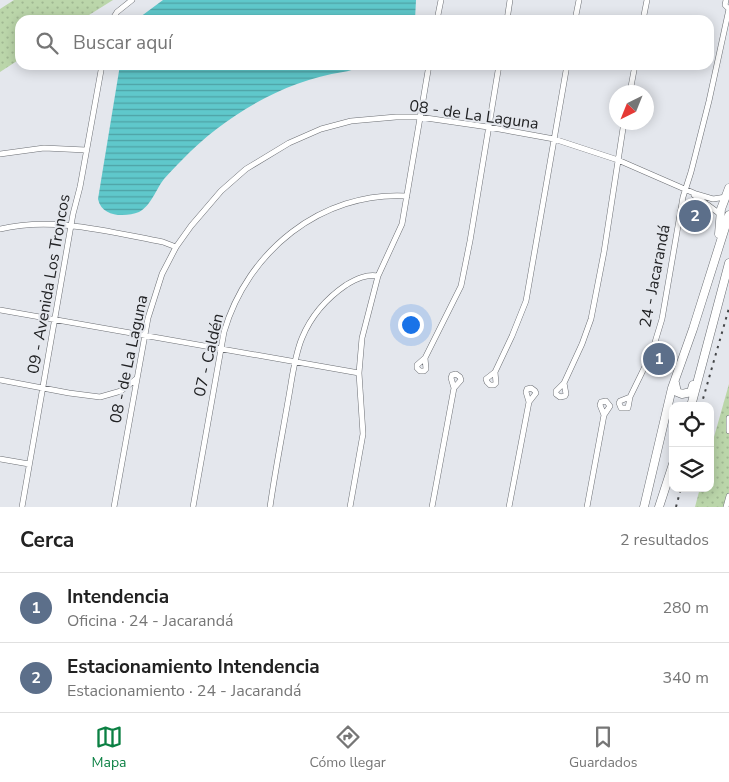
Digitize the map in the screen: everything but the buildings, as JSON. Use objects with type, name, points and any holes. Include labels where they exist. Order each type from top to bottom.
[{"type":"main road","points":[[717,255],[721,221],[720,214],[729,188]]},
{"type":"main road","points":[[644,507],[675,378],[729,215]]},
{"type":"main road","points":[[675,378],[679,394],[686,395],[690,392],[729,263]]},
{"type":"main road","points":[[692,402],[714,315]]},
{"type":"main road","points":[[664,424],[669,415]]},
{"type":"main road","points":[[667,481],[669,473]]},
{"type":"main road","points":[[659,507],[669,475]]},
{"type":"street","points":[[115,15],[132,0]]},
{"type":"street","points":[[438,15],[441,0]]},
{"type":"street","points":[[508,15],[510,0]]},
{"type":"street","points":[[576,15],[579,0]]},
{"type":"street","points":[[644,15],[647,0]]},
{"type":"street","points":[[726,0],[725,5],[729,9]]},
{"type":"street","name":"24 - Jacarandá","points":[[630,397],[649,358],[662,319],[685,189],[708,102],[729,9]]},
{"type":"street","name":"09 - Avenida Los Troncos","points":[[22,507],[71,226],[101,70]]},
{"type":"street","points":[[350,507],[363,434],[359,373],[362,338],[378,276],[400,228],[428,70]]},
{"type":"street","points":[[425,358],[461,286],[498,70]]},
{"type":"street","points":[[495,372],[526,301],[566,70]]},
{"type":"street","points":[[631,85],[634,70]]},
{"type":"street","name":"08 - de La Laguna","points":[[114,507],[144,335],[152,301],[162,274],[176,248],[203,211],[226,186],[260,160],[289,143],[321,129],[351,121],[419,117],[554,139],[618,160],[713,199],[726,196]]},
{"type":"street","points":[[564,384],[591,319],[604,252],[623,130]]},
{"type":"street","points":[[0,154],[44,148],[86,150]]},
{"type":"street","name":"08 - de La Laguna","points":[[685,189],[720,214]]},
{"type":"street","name":"07 - Caldén","points":[[192,507],[221,348],[229,316],[246,284],[271,250],[286,236],[317,215],[350,202],[379,195],[407,196]]},
{"type":"street","points":[[0,229],[32,224],[71,226],[163,242],[176,248]]},
{"type":"street","points":[[270,507],[295,361],[302,338],[328,298],[359,278],[372,275],[378,276]]},
{"type":"street","points":[[0,310],[359,373]]},
{"type":"street","points":[[0,380],[42,389],[90,396],[106,396],[121,391],[136,379]]},
{"type":"street","points":[[432,507],[454,388]]},
{"type":"street","points":[[509,507],[530,402]]},
{"type":"street","points":[[587,507],[604,415]]},
{"type":"street","points":[[729,418],[729,431]]},
{"type":"street","points":[[0,459],[29,464]]},
{"type":"street","points":[[726,507],[729,496]]},
{"type":"green space","points":[[14,0],[113,0],[89,15],[15,15],[15,62],[0,72],[0,9]]},
{"type":"green space","points":[[729,384],[729,507],[695,507],[699,492],[714,492],[714,437]]},
{"type":"water","points":[[163,0],[416,0],[415,15],[143,15]]},
{"type":"water","points":[[119,70],[352,70],[321,77],[277,92],[235,116],[198,144],[164,179],[150,202],[139,212],[128,215],[109,213],[100,205],[98,199]]},
{"type":"railway","points":[[702,402],[729,308]]},
{"type":"railway","points":[[676,507],[680,492]]},
{"type":"place","name":"Estacionamiento Intendencia","points":[[695,216]]},
{"type":"place","name":"Intendencia","points":[[659,359]]}]
